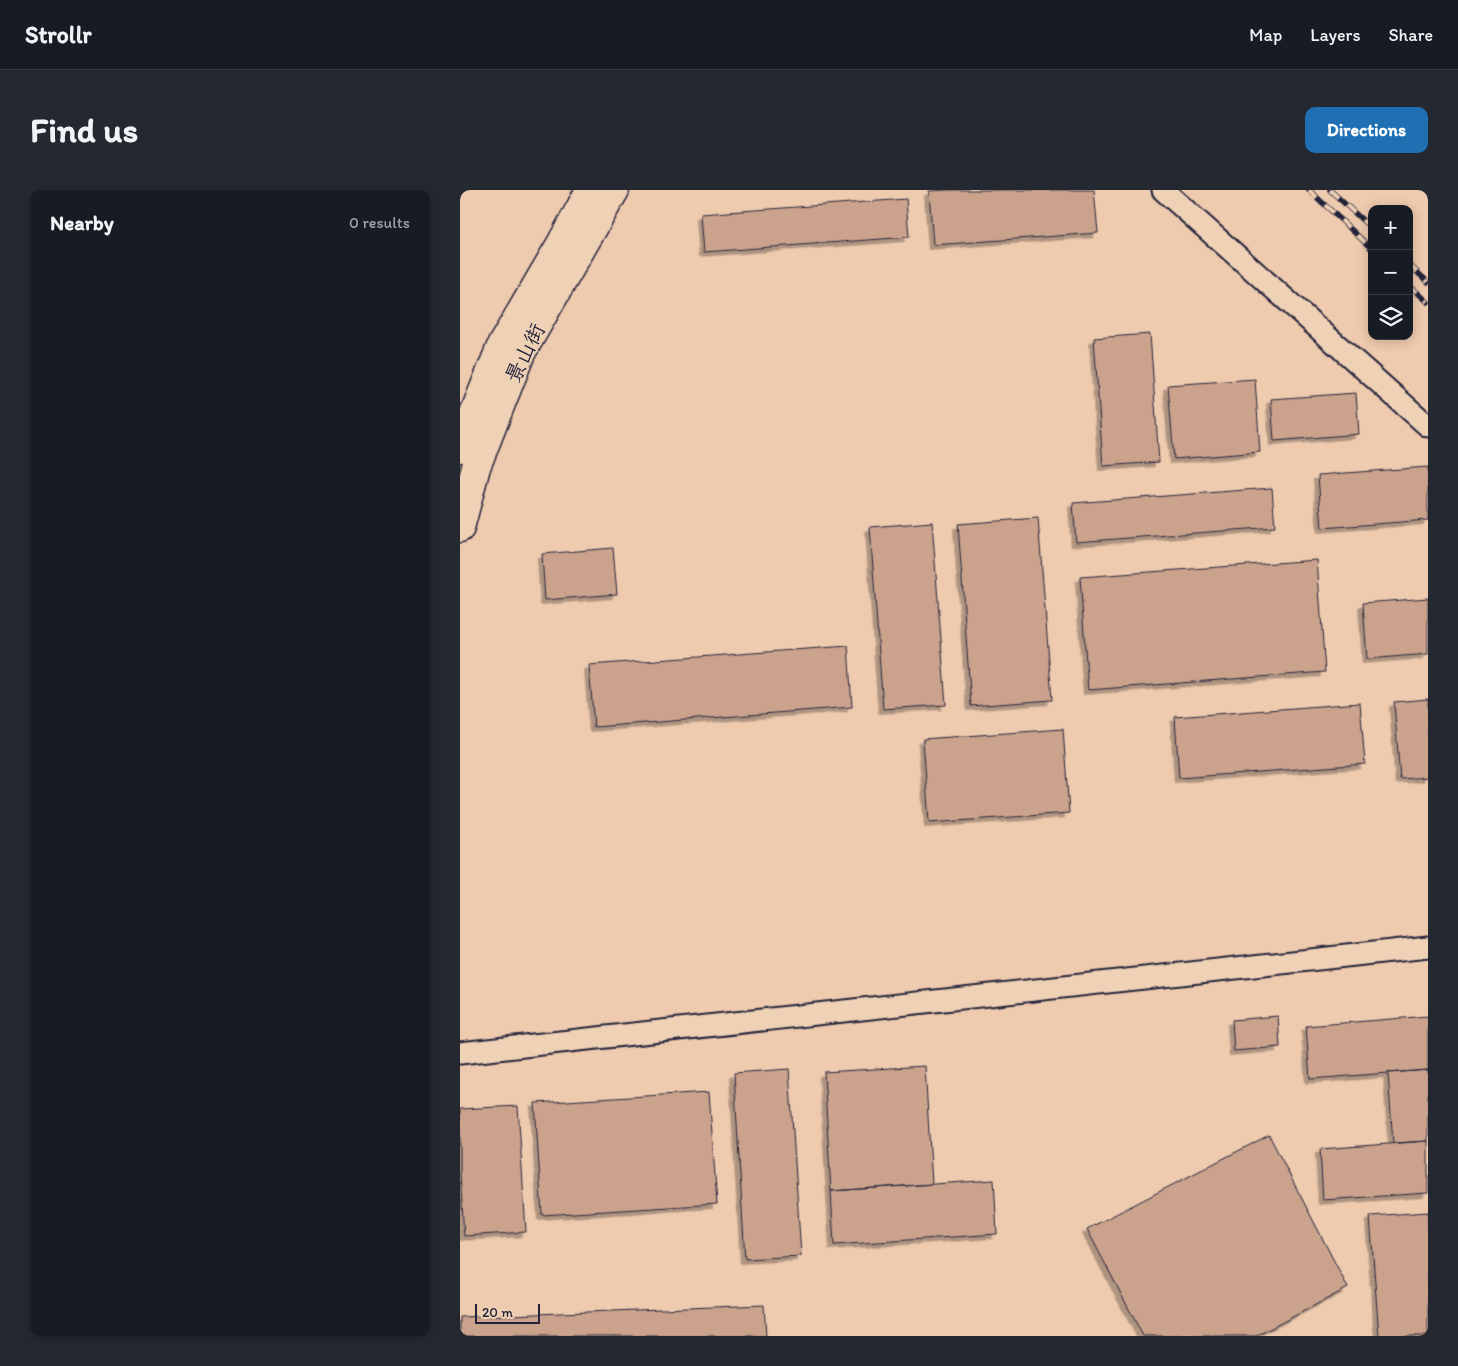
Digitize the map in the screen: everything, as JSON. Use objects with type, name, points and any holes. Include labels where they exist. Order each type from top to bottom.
[{"type":"street","name":"景山街","points":[[460,448],[502,344],[590,190]]},
{"type":"street","name":"景山街","points":[[460,528],[476,467],[521,354],[616,190]]},
{"type":"street","points":[[1163,190],[1428,426]]},
{"type":"street","points":[[460,1054],[1428,947]]},
{"type":"building","points":[[1094,190],[1098,233],[933,245],[929,191]]},
{"type":"building","points":[[906,199],[909,237],[704,252],[701,214]]},
{"type":"building","points":[[1150,334],[1159,462],[1103,466],[1094,338]]},
{"type":"building","points":[[1255,379],[1260,452],[1174,459],[1168,385]]},
{"type":"building","points":[[1356,393],[1359,434],[1274,441],[1271,399]]},
{"type":"building","points":[[1428,467],[1428,520],[1322,528],[1318,475]]},
{"type":"building","points":[[1272,488],[1275,527],[1076,542],[1073,503]]},
{"type":"building","points":[[1038,518],[1052,700],[971,706],[958,524]]},
{"type":"building","points":[[932,522],[946,705],[883,709],[870,527]]},
{"type":"building","points":[[613,548],[617,594],[545,600],[542,554]]},
{"type":"building","points":[[1317,560],[1325,672],[1088,690],[1080,577]]},
{"type":"building","points":[[1428,598],[1428,654],[1367,659],[1363,603]]},
{"type":"building","points":[[848,646],[852,707],[594,727],[589,665]]},
{"type":"building","points":[[1428,699],[1428,777],[1400,779],[1394,702]]},
{"type":"building","points":[[1360,703],[1365,764],[1179,778],[1175,717]]},
{"type":"building","points":[[1063,729],[1069,813],[929,823],[923,739]]},
{"type":"building","points":[[1278,1016],[1280,1047],[1234,1051],[1232,1020]]},
{"type":"building","points":[[1428,1016],[1428,1070],[1310,1079],[1306,1026]]},
{"type":"building","points":[[925,1066],[932,1184],[831,1191],[824,1072]]},
{"type":"building","points":[[789,1069],[801,1256],[745,1259],[734,1073]]},
{"type":"building","points":[[1428,1070],[1428,1141],[1393,1143],[1388,1073]]},
{"type":"building","points":[[709,1092],[717,1204],[542,1215],[535,1103]]},
{"type":"building","points":[[518,1106],[526,1232],[464,1236],[460,1171],[460,1109]]},
{"type":"building","points":[[1269,1135],[1348,1288],[1256,1336],[1143,1336],[1087,1229]]},
{"type":"building","points":[[1428,1141],[1428,1193],[1323,1200],[1320,1149]]},
{"type":"building","points":[[994,1180],[997,1234],[834,1245],[831,1191]]},
{"type":"building","points":[[1428,1212],[1428,1336],[1379,1336],[1370,1216]]},
{"type":"building","points":[[764,1305],[766,1336],[460,1336],[460,1317]]},
{"type":"railway","points":[[1309,190],[1368,245]]},
{"type":"railway","points":[[1330,190],[1368,225]]},
{"type":"railway","points":[[1413,269],[1428,282]]},
{"type":"railway","points":[[1413,289],[1428,302]]}]
